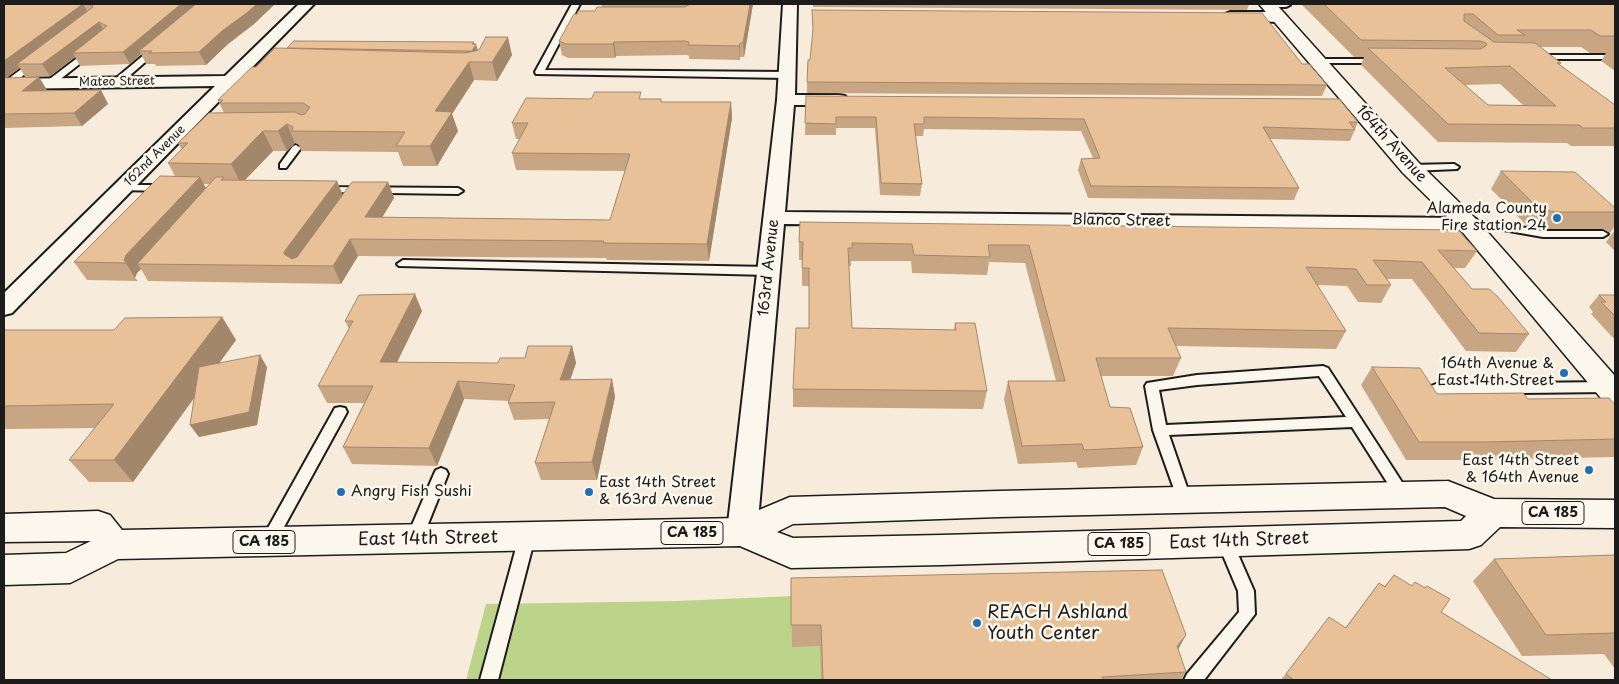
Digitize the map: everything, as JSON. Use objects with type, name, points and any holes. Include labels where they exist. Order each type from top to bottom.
[{"type":"main road","name":"164th Avenue","points":[[1275,8],[1317,61],[1344,103],[1468,224],[1612,391]]},
{"type":"main road","name":"East 14th Street","points":[[4,570],[70,568],[114,545],[742,532],[790,511],[1184,499],[1448,494],[1492,513],[1615,514]]},
{"type":"main road","name":"East 14th Street","points":[[742,532],[791,553],[1469,535],[1492,513]]},
{"type":"main road","points":[[4,528],[98,525],[114,545]]},
{"type":"street","name":"162nd Avenue","points":[[4,308],[123,188],[191,128],[229,81],[253,63],[306,4]]},
{"type":"street","points":[[1214,17],[1275,8]]},
{"type":"street","name":"163rd Avenue","points":[[742,532],[786,100],[793,10]]},
{"type":"street","name":"Mateo Street","points":[[5,84],[229,81]]},
{"type":"street","points":[[786,100],[856,100]]},
{"type":"street","name":"Blanco Street","points":[[774,218],[1468,224]]},
{"type":"lane","points":[[576,4],[539,72],[787,74]]},
{"type":"lane","points":[[569,16],[579,16]]},
{"type":"lane","points":[[118,82],[164,42]]},
{"type":"lane","points":[[50,83],[101,44]]},
{"type":"lane","points":[[1525,57],[1615,57]]},
{"type":"lane","points":[[5,84],[42,58]]},
{"type":"lane","points":[[1317,61],[1389,61]]},
{"type":"lane","points":[[283,166],[296,148]]},
{"type":"lane","points":[[1411,168],[1454,167]]},
{"type":"lane","points":[[123,188],[177,188]]},
{"type":"lane","points":[[318,190],[458,191]]},
{"type":"lane","points":[[350,200],[357,190]]},
{"type":"lane","points":[[1468,224],[1498,226],[1543,234],[1603,234]]},
{"type":"lane","points":[[403,264],[769,272]]},
{"type":"lane","points":[[1184,499],[1160,430],[1152,386],[1197,380],[1323,371],[1402,494]]},
{"type":"lane","points":[[1436,389],[1612,391]]},
{"type":"lane","points":[[268,542],[340,412]]},
{"type":"lane","points":[[1160,430],[1356,422]]},
{"type":"lane","points":[[414,539],[440,474]]},
{"type":"lane","points":[[489,680],[527,537]]},
{"type":"lane","points":[[1193,680],[1247,614],[1246,591],[1225,541]]},
{"type":"green space","points":[[793,596],[1144,680],[466,680],[486,604],[677,601]]},
{"type":"building","points":[[5,4],[83,4],[4,61]]},
{"type":"building","points":[[85,4],[181,4],[123,52],[73,53],[107,26],[99,22],[42,64],[17,64],[93,7],[92,5]]},
{"type":"building","points":[[196,4],[257,4],[222,31],[199,52],[149,53],[152,51],[139,51]]},
{"type":"building","points":[[690,4],[750,4],[743,43],[740,43],[739,46],[688,45],[689,42],[685,41],[566,44],[559,41],[574,14],[577,14],[578,11],[595,11],[597,7],[685,7]]},
{"type":"building","points":[[1324,4],[1615,4],[1615,36],[1600,36],[1591,30],[1517,30],[1525,35],[1498,35],[1473,14],[1464,14],[1464,21],[1494,42],[1535,43],[1561,63],[1557,63],[1615,105],[1615,128],[1583,128],[1579,125],[1448,124],[1368,48],[1481,49],[1487,45],[1486,43],[1481,41],[1361,40]],"holes":[[[1510,66],[1556,106],[1488,105],[1445,68]]]},
{"type":"building","points":[[812,10],[1262,13],[1302,64],[1309,64],[1327,85],[807,82],[813,29]]},
{"type":"building","points":[[486,37],[508,37],[492,62],[469,62],[435,111],[452,112],[430,146],[396,146],[405,132],[292,131],[293,127],[287,124],[278,131],[263,131],[231,164],[168,163],[188,143],[178,143],[209,113],[295,112],[301,115],[305,114],[310,107],[303,103],[220,103],[223,100],[218,100],[275,48],[465,53],[479,50]]},
{"type":"building","points":[[294,41],[474,42],[472,44],[476,44],[472,51],[287,48]]},
{"type":"building","points":[[39,77],[22,91],[101,90],[74,113],[4,114],[4,78]]},
{"type":"building","points":[[595,92],[641,92],[639,99],[661,99],[661,102],[731,102],[707,244],[603,243],[604,241],[350,239],[333,266],[137,264],[216,177],[224,177],[221,180],[337,181],[284,252],[284,254],[292,259],[297,257],[352,182],[388,182],[365,217],[610,220],[630,154],[512,153],[528,123],[512,123],[526,98],[591,99]]},
{"type":"building","points":[[806,96],[1339,99],[1358,122],[1349,122],[1355,130],[1263,127],[1299,188],[1091,186],[1081,159],[1100,158],[1084,119],[924,117],[924,124],[914,124],[922,184],[881,183],[876,117],[836,117],[836,124],[805,123]]},
{"type":"building","points":[[1501,171],[1575,172],[1615,208],[1615,212],[1555,212],[1539,209]]},
{"type":"building","points":[[160,176],[200,177],[126,255],[124,260],[126,263],[74,262]]},
{"type":"building","points":[[800,222],[1458,230],[1477,251],[1438,250],[1472,289],[1489,289],[1497,296],[1529,334],[1479,333],[1422,262],[1373,260],[1391,285],[1367,285],[1356,269],[1306,267],[1346,331],[1168,328],[1181,358],[1096,358],[1110,407],[1130,408],[1143,447],[1084,450],[1082,444],[1022,446],[1008,381],[1065,381],[1029,245],[988,245],[990,257],[914,255],[912,244],[852,243],[852,248],[848,248],[852,328],[956,330],[955,323],[975,323],[987,391],[793,389],[796,328],[809,328],[809,268],[802,268],[803,242],[799,242]]},
{"type":"building","points":[[415,294],[380,362],[498,363],[500,358],[525,358],[528,346],[572,346],[560,380],[612,379],[592,462],[535,463],[555,402],[508,403],[515,385],[458,381],[429,448],[343,447],[373,386],[318,386],[353,321],[345,321],[359,295]]},
{"type":"building","points":[[1599,295],[1615,295],[1615,316],[1601,302],[1606,302]]},
{"type":"building","points":[[222,317],[114,460],[69,460],[114,404],[4,406],[4,330],[114,330],[125,318]]},
{"type":"building","points":[[260,355],[249,412],[190,425],[199,367]]},
{"type":"building","points":[[1372,367],[1420,368],[1437,394],[1523,393],[1528,399],[1609,398],[1615,405],[1615,439],[1419,442]]},
{"type":"building","points":[[1615,555],[1615,633],[1546,635],[1494,559]]},
{"type":"building","name":"REACH Ashland Youth Center","points":[[1162,570],[1186,635],[1177,646],[1186,672],[1102,677],[1103,680],[823,680],[821,625],[791,625],[791,578]]},
{"type":"building","points":[[1394,575],[1412,586],[1415,582],[1425,588],[1427,586],[1450,599],[1441,612],[1552,680],[1294,680],[1286,674],[1329,617],[1346,628],[1379,583],[1385,587]]},
{"type":"place","name":"Alameda County Fire station 24","points":[[1557,218]]},
{"type":"place","name":"164th Avenue & East 14th Street","points":[[1564,373]]},
{"type":"place","name":"East 14th Street & 164th Avenue","points":[[1589,470]]},
{"type":"place","name":"Angry Fish Sushi","points":[[341,492]]},
{"type":"place","name":"East 14th Street & 163rd Avenue","points":[[589,492]]},
{"type":"place","name":"REACH Ashland Youth Center","points":[[977,623]]}]
